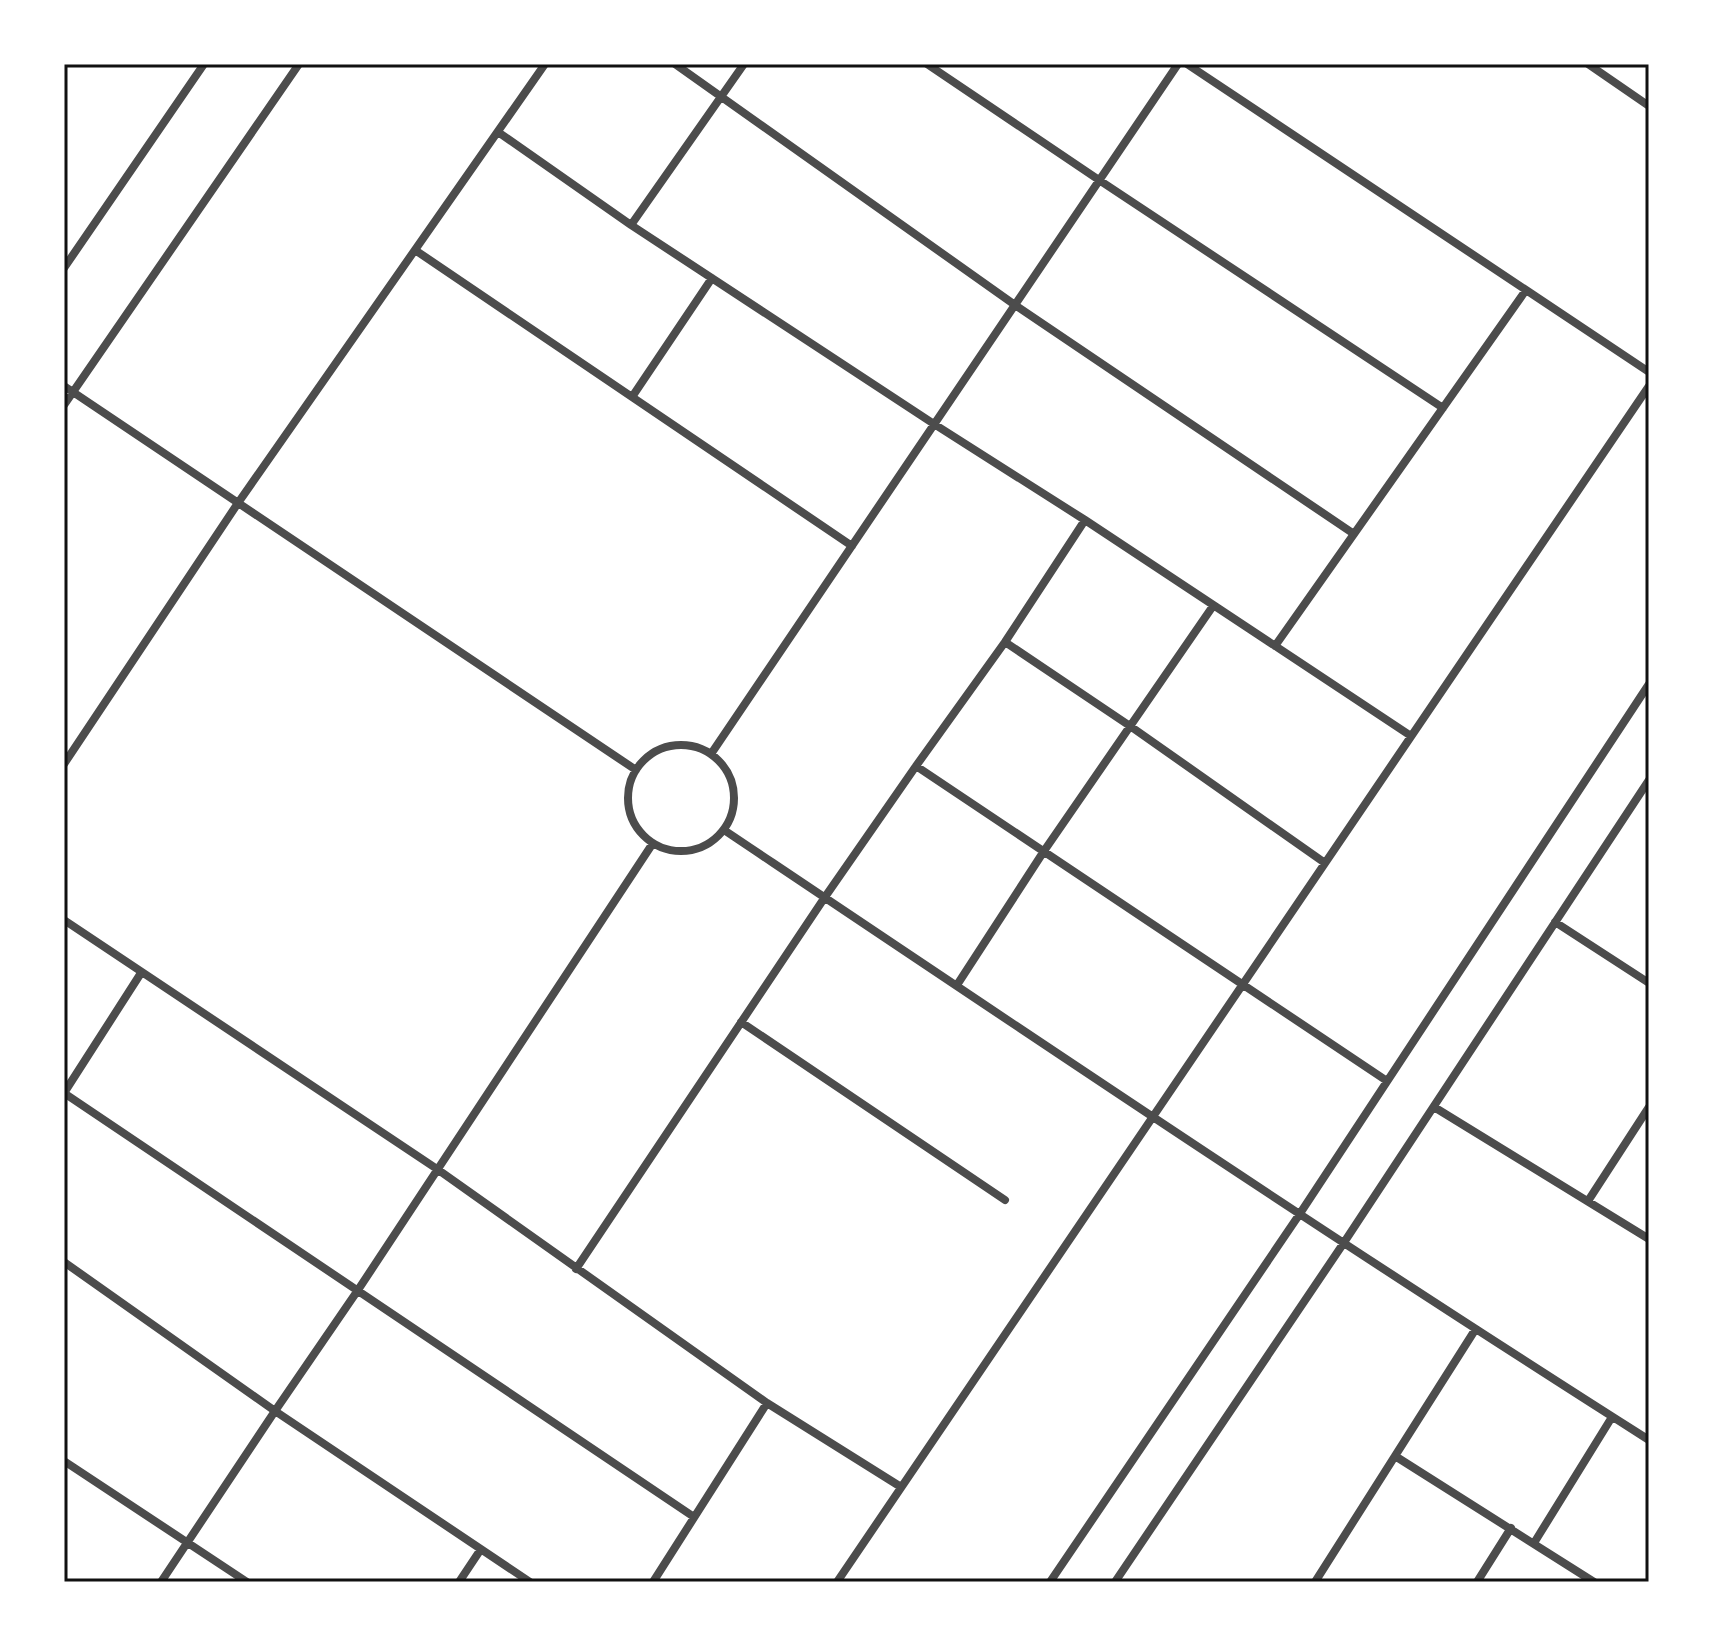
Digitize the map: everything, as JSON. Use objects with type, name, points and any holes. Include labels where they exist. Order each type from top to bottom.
[{"type":"street","points":[[64,268],[204,64]]},
{"type":"street","points":[[64,405],[299,64]]},
{"type":"street","points":[[64,764],[238,503],[545,64]]},
{"type":"street","points":[[675,64],[1015,305],[1354,534]]},
{"type":"street","points":[[631,225],[744,64]]},
{"type":"street","points":[[927,64],[1443,408]]},
{"type":"street","points":[[711,754],[1178,64]]},
{"type":"street","points":[[1187,64],[1649,372]]},
{"type":"street","points":[[1588,64],[1649,106]]},
{"type":"street","points":[[498,132],[631,225],[1411,736]]},
{"type":"street","points":[[415,250],[852,546]]},
{"type":"street","points":[[632,397],[712,278]]},
{"type":"street","points":[[1275,646],[1526,290]]},
{"type":"street","points":[[64,386],[636,770]]},
{"type":"street","points":[[837,1582],[1649,386]]},
{"type":"street","points":[[576,1269],[825,897],[1005,642],[1085,520]]},
{"type":"street","points":[[957,985],[1044,851],[1213,606]]},
{"type":"street","points":[[1005,642],[1325,863]]},
{"type":"street","points":[[1050,1582],[1299,1215],[1649,684]]},
{"type":"street","points":[[685,745],[711,754],[729,776],[733,789],[731,817],[724,830],[704,847],[691,851],[665,849],[653,843],[634,823],[629,810],[628,795],[636,770],[646,758],[671,746],[685,745]]},
{"type":"street","points":[[916,766],[1387,1081]]},
{"type":"street","points":[[1115,1582],[1343,1244],[1649,780]]},
{"type":"street","points":[[724,830],[1299,1215],[1649,1440]]},
{"type":"street","points":[[161,1582],[653,843]]},
{"type":"street","points":[[64,920],[437,1169],[767,1403],[901,1487]]},
{"type":"street","points":[[1555,922],[1649,983]]},
{"type":"street","points":[[141,973],[64,1093],[694,1517]]},
{"type":"street","points":[[741,1022],[1005,1200]]},
{"type":"street","points":[[1434,1107],[1649,1239]]},
{"type":"street","points":[[1588,1201],[1649,1107]]},
{"type":"street","points":[[64,1262],[275,1411],[530,1582]]},
{"type":"street","points":[[1319,1581],[1475,1330]]},
{"type":"street","points":[[653,1582],[767,1403]]},
{"type":"street","points":[[1534,1543],[1612,1417]]},
{"type":"street","points":[[1395,1456],[1594,1582]]},
{"type":"street","points":[[64,1461],[247,1582]]},
{"type":"street","points":[[1477,1582],[1511,1528]]},
{"type":"street","points":[[459,1582],[481,1549]]}]
